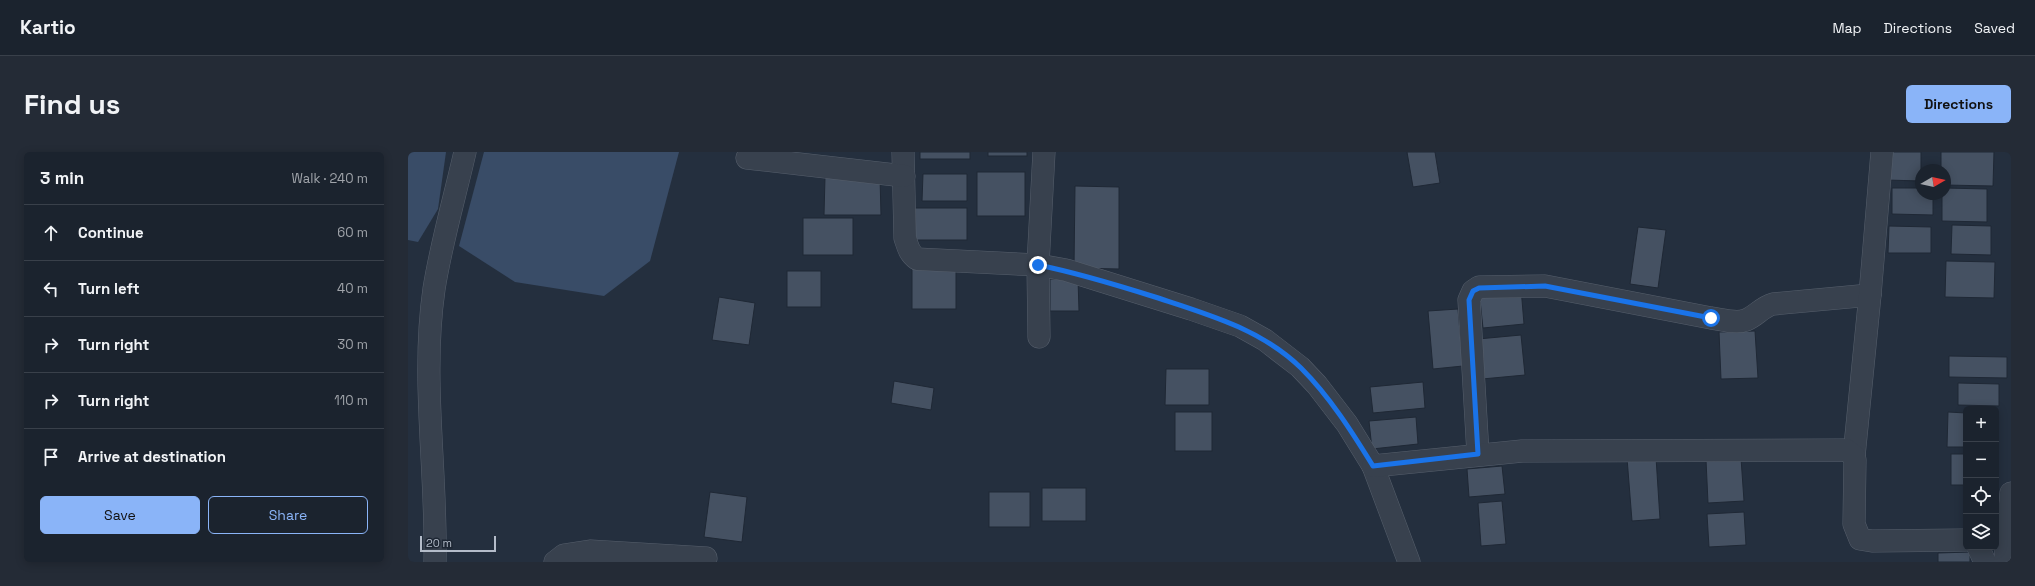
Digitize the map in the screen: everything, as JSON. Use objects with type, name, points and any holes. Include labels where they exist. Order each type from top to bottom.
[{"type":"street","points":[[435,562],[429,374],[434,288],[465,152]]},
{"type":"street","points":[[903,152],[905,238],[908,249],[917,259],[1038,265],[1089,276],[1240,326],[1265,340],[1300,367],[1317,385],[1347,424],[1373,466],[1409,562]]},
{"type":"street","points":[[1039,337],[1038,265],[1044,152]]},
{"type":"street","points":[[1882,152],[1854,456],[1854,524],[1860,539],[1872,541],[1963,540]]},
{"type":"street","points":[[747,158],[904,176]]},
{"type":"street","points":[[1478,454],[1469,300],[1473,291],[1479,288],[1545,286],[1711,318],[1738,321],[1746,320],[1762,308],[1773,304],[1870,295]]},
{"type":"street","points":[[1373,466],[1478,454],[1537,451],[1846,450],[1854,456]]},
{"type":"street","points":[[2005,562],[2011,493]]},
{"type":"street","points":[[1979,550],[1984,562]]},
{"type":"street","points":[[555,562],[568,554],[590,551],[706,558]]},
{"type":"water","points":[[408,152],[446,152],[438,209],[418,242],[408,240]]},
{"type":"water","points":[[484,152],[679,152],[650,261],[604,296],[515,282],[459,246]]},
{"type":"building","points":[[920,152],[970,152],[970,159],[920,159]]},
{"type":"building","points":[[988,152],[1027,152],[1027,156],[988,156]]},
{"type":"building","points":[[1407,152],[1435,152],[1440,183],[1413,187]]},
{"type":"building","points":[[1886,152],[1921,152],[1921,164],[1915,164],[1915,181],[1886,180]]},
{"type":"building","points":[[1941,152],[1994,152],[1993,186],[1951,185],[1951,164],[1941,164]]},
{"type":"building","points":[[977,172],[1025,172],[1025,216],[977,216]]},
{"type":"building","points":[[923,174],[967,174],[967,201],[922,201]]},
{"type":"building","points":[[825,177],[880,177],[881,215],[824,215]]},
{"type":"building","points":[[1075,186],[1119,187],[1119,269],[1074,268]]},
{"type":"building","points":[[1892,188],[1915,188],[1915,200],[1933,200],[1933,215],[1892,214]]},
{"type":"building","points":[[1951,188],[1987,189],[1987,222],[1942,221],[1942,200],[1951,200]]},
{"type":"building","points":[[911,208],[967,208],[967,240],[911,240]]},
{"type":"building","points":[[803,218],[853,218],[853,255],[803,255]]},
{"type":"building","points":[[1952,225],[1991,226],[1991,255],[1951,254]]},
{"type":"building","points":[[1889,226],[1931,227],[1931,253],[1888,253]]},
{"type":"building","points":[[1638,227],[1666,230],[1658,288],[1630,284]]},
{"type":"building","points":[[1946,261],[1995,262],[1994,298],[1945,297]]},
{"type":"building","points":[[912,266],[956,266],[956,309],[912,309]]},
{"type":"building","points":[[787,271],[821,271],[821,307],[787,307]]},
{"type":"building","points":[[1050,279],[1078,279],[1079,311],[1050,311]]},
{"type":"building","points":[[1521,288],[1524,324],[1483,328],[1479,291]]},
{"type":"building","points":[[719,297],[755,303],[749,345],[712,340]]},
{"type":"building","points":[[1458,309],[1463,366],[1433,369],[1428,311]]},
{"type":"building","points":[[1755,331],[1758,378],[1721,379],[1719,332]]},
{"type":"building","points":[[1521,335],[1525,375],[1482,379],[1478,339]]},
{"type":"building","points":[[1949,356],[2007,357],[2007,378],[1949,377]]},
{"type":"building","points":[[1166,369],[1209,369],[1209,405],[1165,405]]},
{"type":"building","points":[[894,381],[934,388],[931,410],[891,403]]},
{"type":"building","points":[[1423,382],[1425,408],[1373,413],[1370,387]]},
{"type":"building","points":[[1958,383],[1999,384],[1999,406],[1958,405]]},
{"type":"building","points":[[1175,412],[1212,412],[1212,451],[1175,451]]},
{"type":"building","points":[[1948,412],[1963,413],[1963,447],[1947,447]]},
{"type":"building","points":[[1416,417],[1418,444],[1372,449],[1369,421]]},
{"type":"building","points":[[1951,454],[1963,454],[1963,485],[1951,485]]},
{"type":"building","points":[[1656,457],[1660,519],[1632,521],[1627,458]]},
{"type":"building","points":[[1741,458],[1744,501],[1708,503],[1706,460]]},
{"type":"building","points":[[1502,466],[1505,494],[1469,497],[1467,469]]},
{"type":"building","points":[[1042,488],[1086,488],[1086,521],[1042,521]]},
{"type":"building","points":[[710,492],[747,497],[742,542],[704,537]]},
{"type":"building","points":[[989,492],[1030,492],[1030,527],[989,527]]},
{"type":"building","points":[[1502,501],[1506,544],[1481,546],[1478,503]]},
{"type":"building","points":[[1744,512],[1746,545],[1709,547],[1707,514]]},
{"type":"building","points":[[1970,552],[1970,562],[1938,562],[1938,553]]},
{"type":"route","points":[[1038,265],[1089,276],[1191,309],[1240,326],[1265,340],[1300,367],[1317,385],[1347,424],[1373,466],[1478,454],[1469,300],[1473,291],[1479,288],[1490,286],[1545,286],[1711,318]]}]
